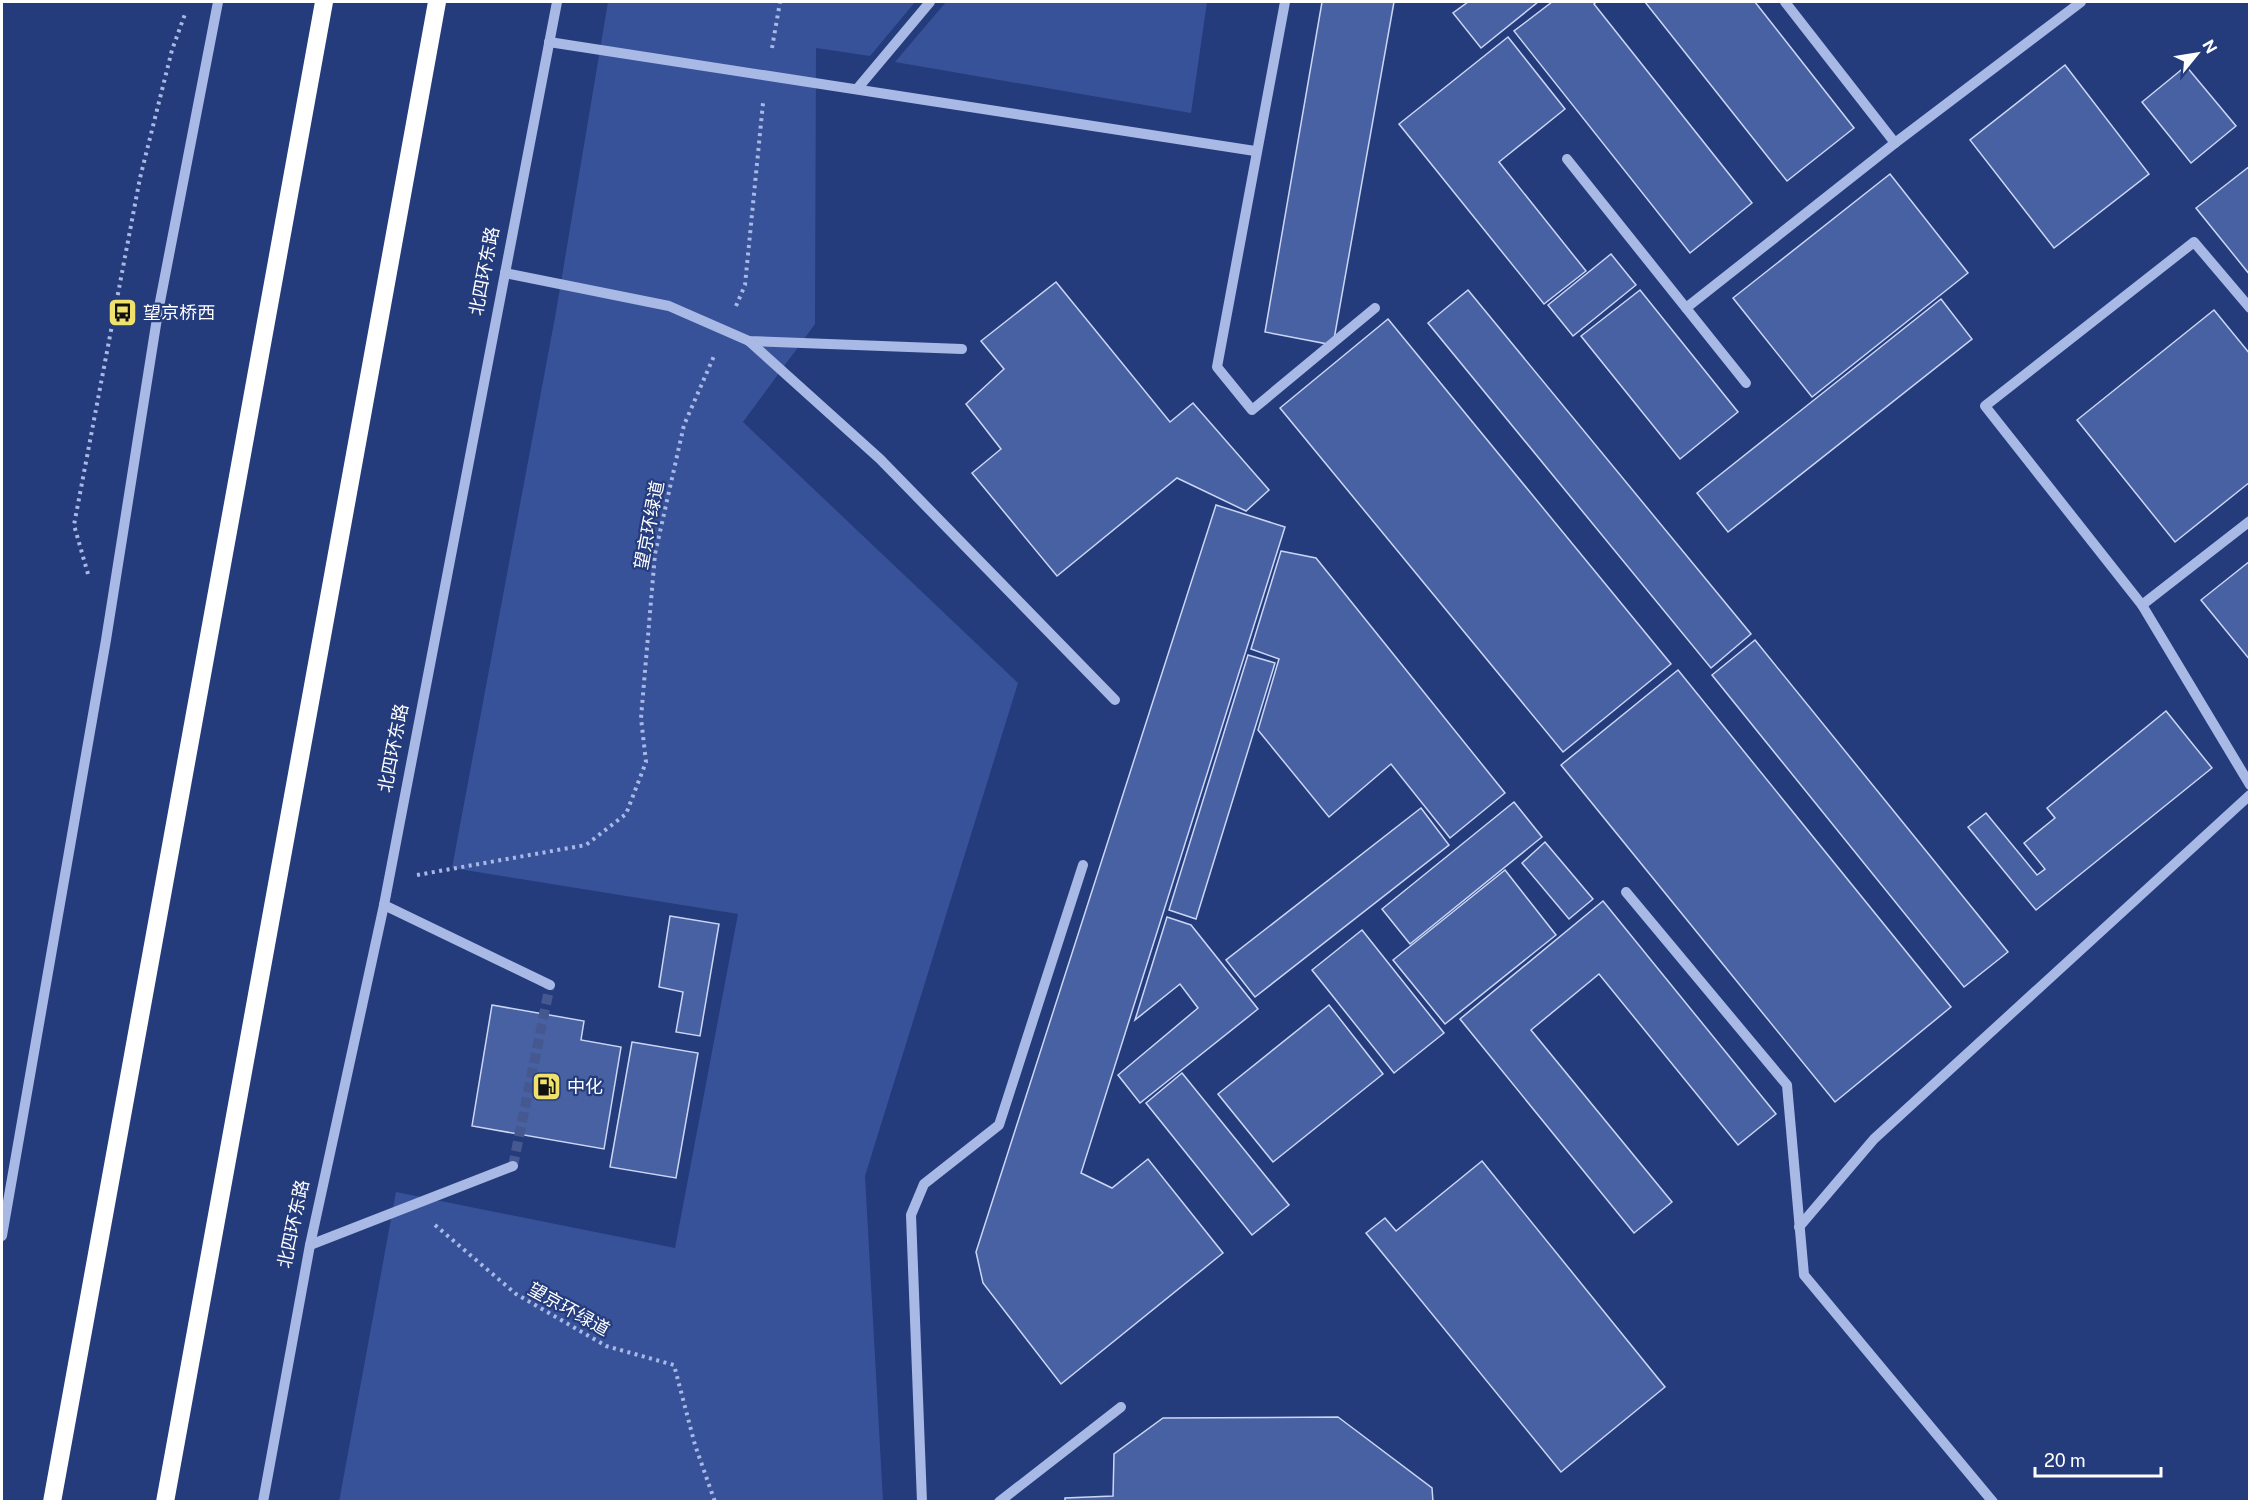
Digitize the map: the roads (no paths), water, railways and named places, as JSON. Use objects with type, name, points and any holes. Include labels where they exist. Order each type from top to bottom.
[{"type":"highway","points":[[52,1502],[324,2]]},
{"type":"highway","points":[[165,1502],[437,2]]},
{"type":"street","points":[[2,1236],[106,640],[158,312],[218,2]]},
{"type":"street","name":"北四环东路","points":[[263,1502],[310,1245],[384,905],[557,2]]},
{"type":"street","points":[[856,89],[930,2]]},
{"type":"street","points":[[1284,2],[1216,367],[1252,410],[1375,308]]},
{"type":"street","points":[[1785,2],[1895,143]]},
{"type":"street","points":[[1686,308],[1895,143],[2081,2]]},
{"type":"street","points":[[549,42],[1255,151]]},
{"type":"street","points":[[1567,159],[1746,383]]},
{"type":"street","points":[[2250,308],[2194,242],[1985,406],[2142,605],[2250,784]]},
{"type":"street","points":[[505,273],[669,306],[749,341],[880,459],[1115,700]]},
{"type":"street","points":[[749,341],[962,349]]},
{"type":"street","points":[[2142,605],[2250,521]]},
{"type":"street","points":[[1799,1227],[1874,1139],[2250,795]]},
{"type":"street","points":[[922,1502],[910,1215],[924,1184],[999,1125],[1083,865]]},
{"type":"street","points":[[1626,892],[1787,1085],[1804,1275],[1993,1502]]},
{"type":"street","points":[[384,905],[550,985]]},
{"type":"street","points":[[310,1245],[513,1166]]},
{"type":"street","points":[[999,1502],[1121,1407]]},
{"type":"tunnel","points":[[513,1166],[550,985]]},
{"type":"place","name":"望京桥西","points":[[122,312]]},
{"type":"place","name":"中化","points":[[546,1086]]}]
